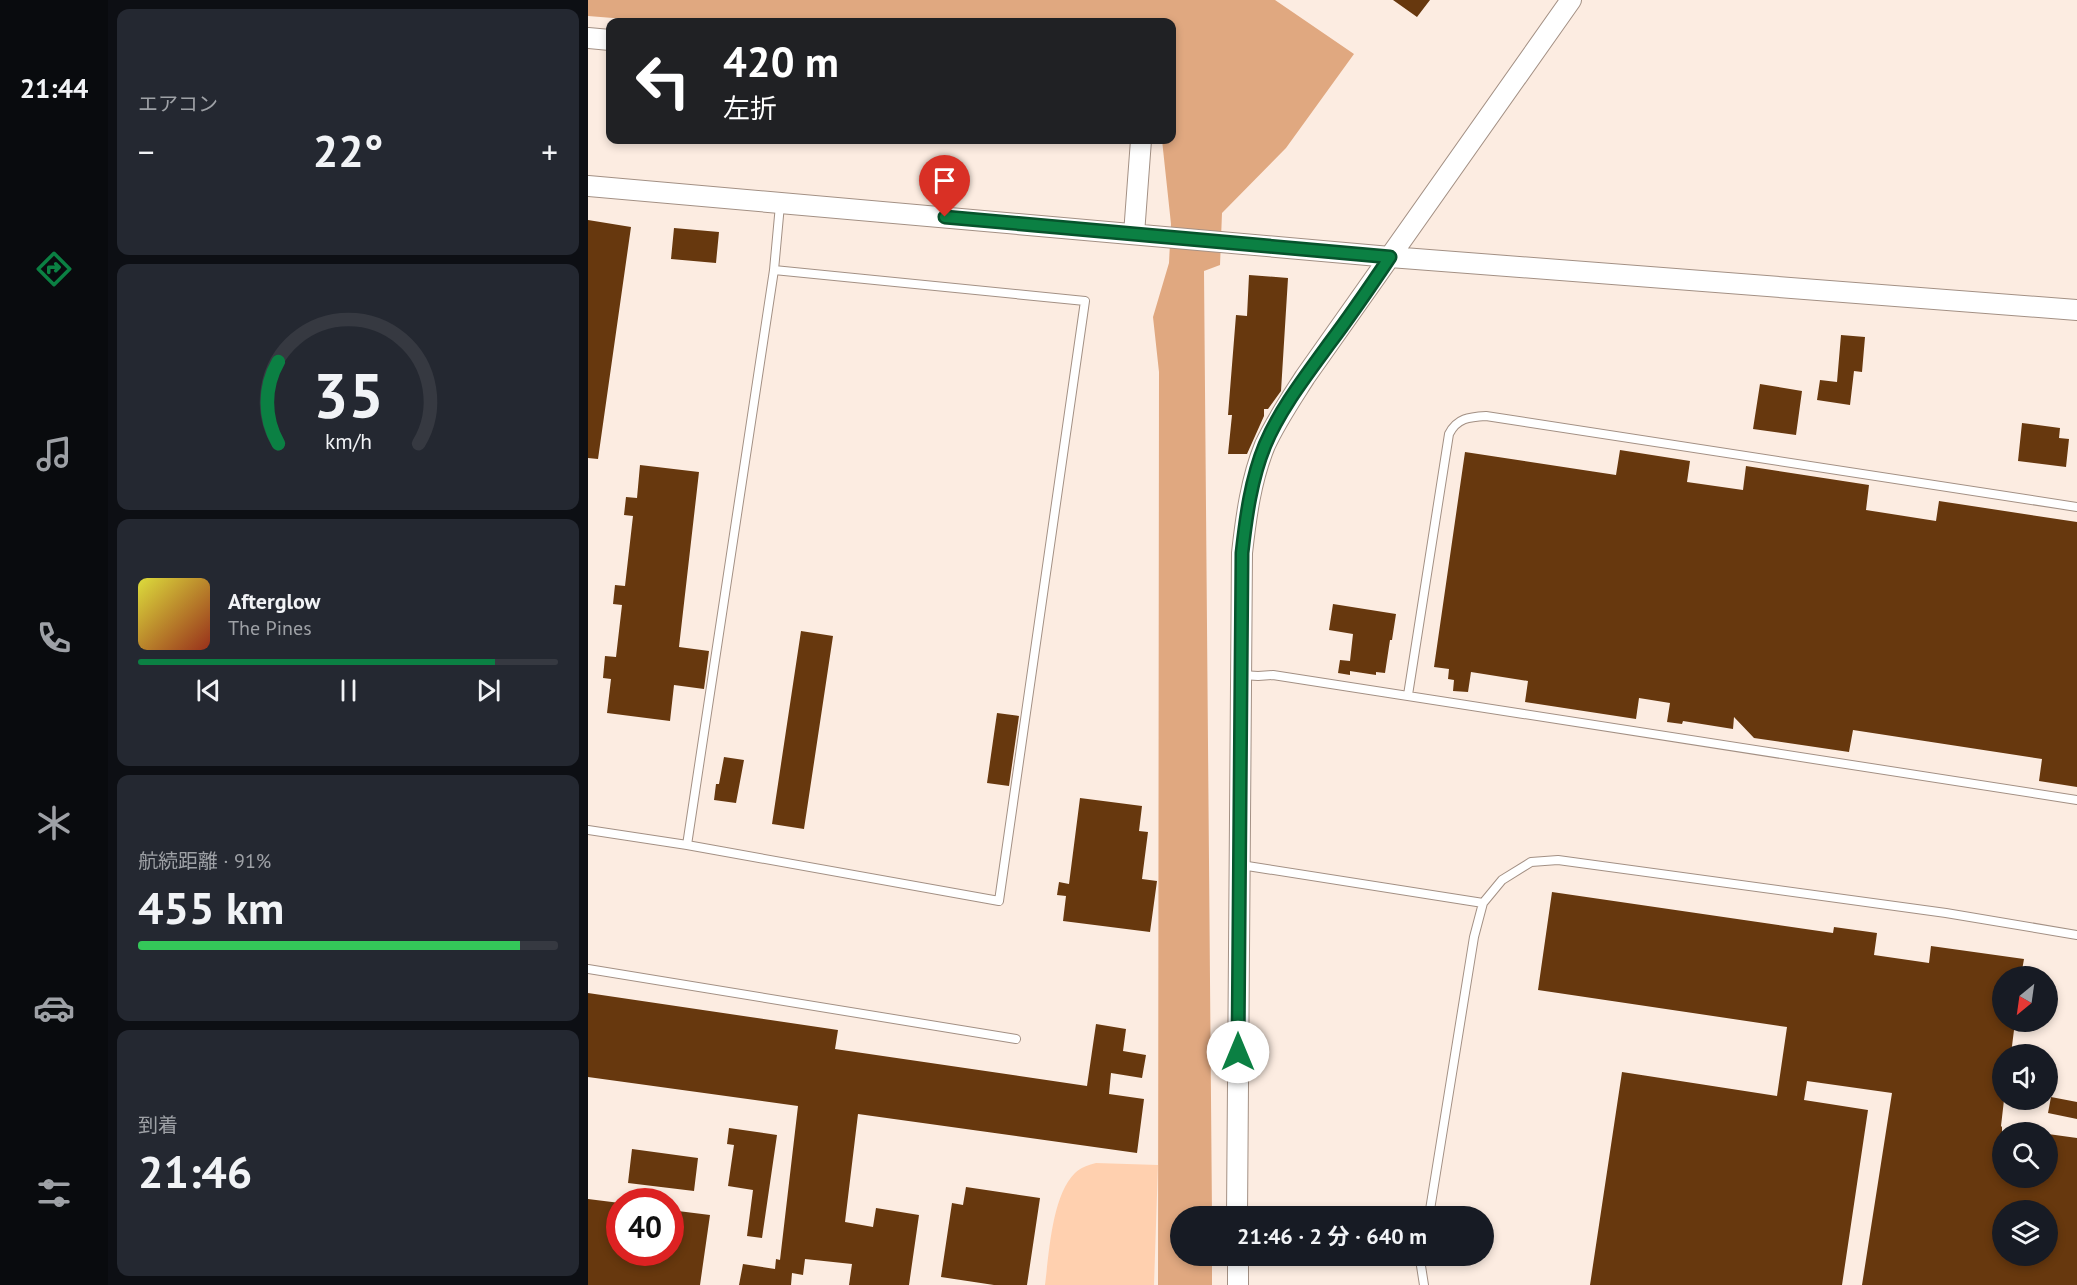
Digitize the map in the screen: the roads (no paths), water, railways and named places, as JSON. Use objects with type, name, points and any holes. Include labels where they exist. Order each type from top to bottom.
[{"type":"street","points":[[1237,1206],[1242,553],[1245,518],[1254,479],[1265,446],[1280,415],[1305,377],[1571,0]]},
{"type":"street","points":[[588,38],[606,40]]},
{"type":"street","points":[[1134,234],[1141,144]]},
{"type":"street","points":[[588,186],[1390,257],[2077,310]]},
{"type":"street","points":[[1238,1266],[1238,1285]]},
{"type":"lane","points":[[687,845],[774,270],[780,203]]},
{"type":"lane","points":[[588,830],[687,845],[999,901],[1085,301],[774,270]]},
{"type":"lane","points":[[1408,695],[1449,434],[1459,420],[1472,416],[1496,417],[2077,507]]},
{"type":"lane","points":[[1241,675],[1273,675],[1408,695],[2077,800]]},
{"type":"lane","points":[[1431,1206],[1474,937],[1482,903],[1502,880],[1531,862],[1558,860],[1946,913],[2077,935]]},
{"type":"lane","points":[[1238,865],[1482,903]]},
{"type":"lane","points":[[588,969],[1016,1039]]},
{"type":"lane","points":[[1421,1266],[1424,1285]]}]
